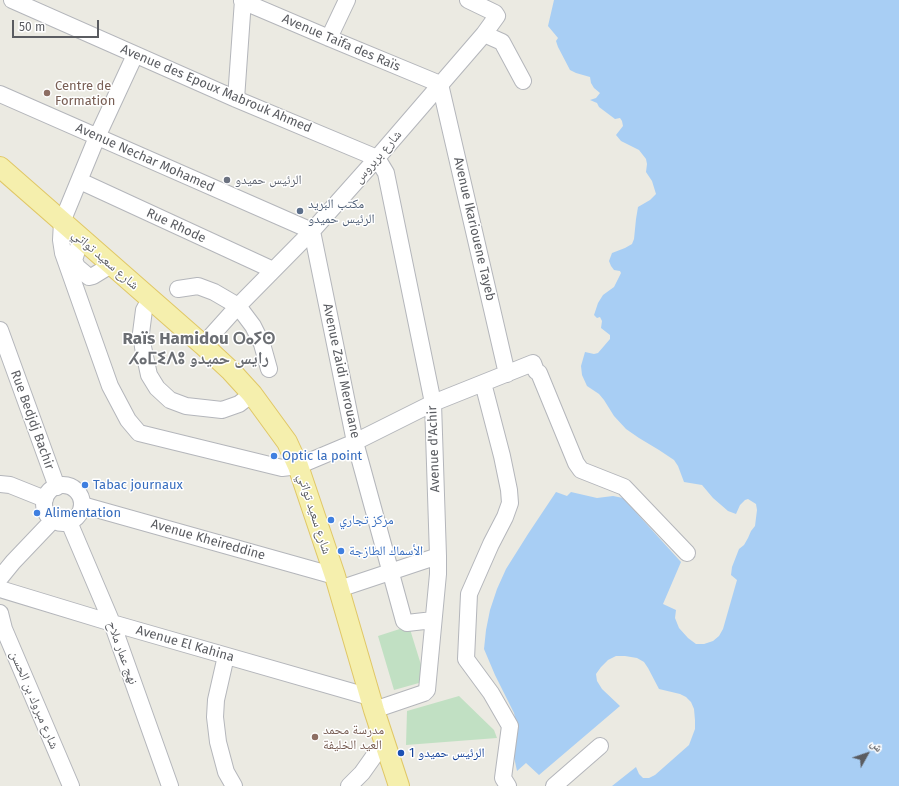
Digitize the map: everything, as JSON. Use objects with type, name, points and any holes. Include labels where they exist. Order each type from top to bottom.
[{"type":"main road","name":"شارع سعيد تواتي","points":[[0,166],[232,372],[252,394],[288,442],[298,466],[337,582],[372,704],[398,786]]},
{"type":"street","name":"Avenue des Epoux Mabrouk Ahmed","points":[[12,0],[236,99],[377,158]]},
{"type":"street","points":[[236,99],[242,0]]},
{"type":"street","name":"Avenue Taifa des Raïs","points":[[242,0],[328,38],[440,84]]},
{"type":"street","points":[[328,38],[347,0]]},
{"type":"street","name":"شارع بربروس","points":[[203,345],[238,306],[312,231],[484,34],[497,16],[495,12],[468,0]]},
{"type":"street","points":[[484,34],[502,42],[523,81]]},
{"type":"street","points":[[135,54],[97,137],[62,222],[61,240],[63,253],[110,386],[128,420],[139,433],[282,468],[298,466],[356,442],[433,403],[533,364],[536,371],[539,373],[576,463],[581,470],[624,487],[687,553]]},
{"type":"street","name":"Avenue Ikariouene Tayeb","points":[[440,84],[507,374]]},
{"type":"street","name":"Avenue Nechar Mohamed","points":[[0,94],[312,231]]},
{"type":"street","name":"Avenue d'Achir","points":[[372,704],[427,690],[438,556],[433,403],[386,173],[377,158]]},
{"type":"street","name":"Rue Rhode","points":[[80,181],[273,270]]},
{"type":"street","name":"Avenue Zaidi Merouane","points":[[312,231],[356,442],[404,621],[406,623],[433,620]]},
{"type":"street","points":[[178,289],[198,286],[214,292],[238,306],[253,326],[262,344],[269,368]]},
{"type":"street","points":[[150,299],[144,310],[141,332],[149,375],[157,388],[170,400],[186,406],[222,410],[239,404],[252,394]]},
{"type":"street","name":"Rue Bedjdj Bachir","points":[[0,330],[57,487]]},
{"type":"street","points":[[483,383],[502,456],[510,503],[469,594],[466,659],[491,693],[510,726],[503,778],[508,786]]},
{"type":"street","points":[[0,484],[10,485],[46,499]]},
{"type":"street","points":[[62,486],[72,488],[79,495],[81,500],[81,511],[74,520],[70,522],[58,522],[48,516],[45,505],[46,499],[48,494],[57,487],[62,486]]},
{"type":"street","name":"Avenue Kheireddine","points":[[82,504],[337,582]]},
{"type":"street","points":[[0,578],[53,520]]},
{"type":"street","name":"نهج عمار ملاح","points":[[70,522],[112,623],[170,786]]},
{"type":"street","points":[[337,582],[391,572],[438,556]]},
{"type":"street","name":"Avenue El Kahina","points":[[0,589],[226,656],[372,704]]},
{"type":"street","name":"شارع مبروك بن الحسن","points":[[0,613],[4,629],[71,786]]},
{"type":"street","points":[[226,656],[216,700],[215,717],[218,742],[226,772],[234,786]]},
{"type":"street","points":[[349,786],[362,773],[384,742]]},
{"type":"street","points":[[554,786],[600,746]]},
{"type":"green space","points":[[409,626],[426,681],[394,690],[378,636]]},
{"type":"green space","points":[[459,696],[494,730],[497,738],[406,745],[407,711]]},
{"type":"water","points":[[554,0],[899,0],[899,786],[612,786],[636,767],[639,774],[643,778],[649,778],[655,775],[689,745],[695,729],[694,709],[691,702],[680,694],[659,689],[644,662],[637,658],[625,656],[616,656],[608,660],[596,674],[597,681],[602,689],[620,706],[539,775],[526,763],[517,771],[514,757],[517,732],[516,722],[514,713],[484,649],[486,630],[490,610],[506,569],[556,492],[567,496],[571,492],[597,498],[613,496],[623,498],[681,562],[663,604],[676,610],[675,618],[679,628],[696,644],[704,644],[713,641],[719,636],[723,629],[737,580],[731,575],[732,567],[739,549],[744,545],[755,526],[757,510],[756,504],[748,499],[740,505],[736,514],[728,511],[713,498],[702,485],[684,482],[674,460],[626,429],[614,416],[599,394],[587,386],[582,375],[581,366],[585,352],[594,354],[598,353],[610,339],[610,335],[601,328],[602,321],[600,317],[597,318],[594,315],[598,303],[603,295],[614,287],[621,273],[620,271],[614,270],[611,266],[609,261],[612,253],[632,244],[638,207],[650,200],[656,194],[652,181],[646,172],[646,159],[639,150],[621,141],[616,135],[623,126],[620,118],[615,119],[599,107],[597,103],[590,100],[596,98],[600,93],[594,88],[590,77],[570,70],[558,47],[556,41],[558,38],[548,26]]},
{"type":"place","name":"Centre de Formation","points":[[47,93]]},
{"type":"place","name":"الرئيس حميدو","points":[[227,180]]},
{"type":"place","name":"مكتب البريد الرئيس حميدو","points":[[300,211]]},
{"type":"place","name":"Optic la point","points":[[274,456]]},
{"type":"place","name":"Tabac journaux","points":[[85,485]]},
{"type":"place","name":"Alimentation","points":[[37,513]]},
{"type":"place","name":"مركز تجاري","points":[[331,520]]},
{"type":"place","name":"الأسماك الطازجة","points":[[341,551]]},
{"type":"place","name":"مدرسة محمد العيد الخليفة","points":[[315,737]]},
{"type":"place","name":"الرئيس حميدو 1","points":[[401,753]]},
{"type":"district","name":"Raïs Hamidou ⵔⴰⵢⵙ ⵃⴰⵎⵉⴷⵓ رایس حمیدو","points":[[199,349]]}]
